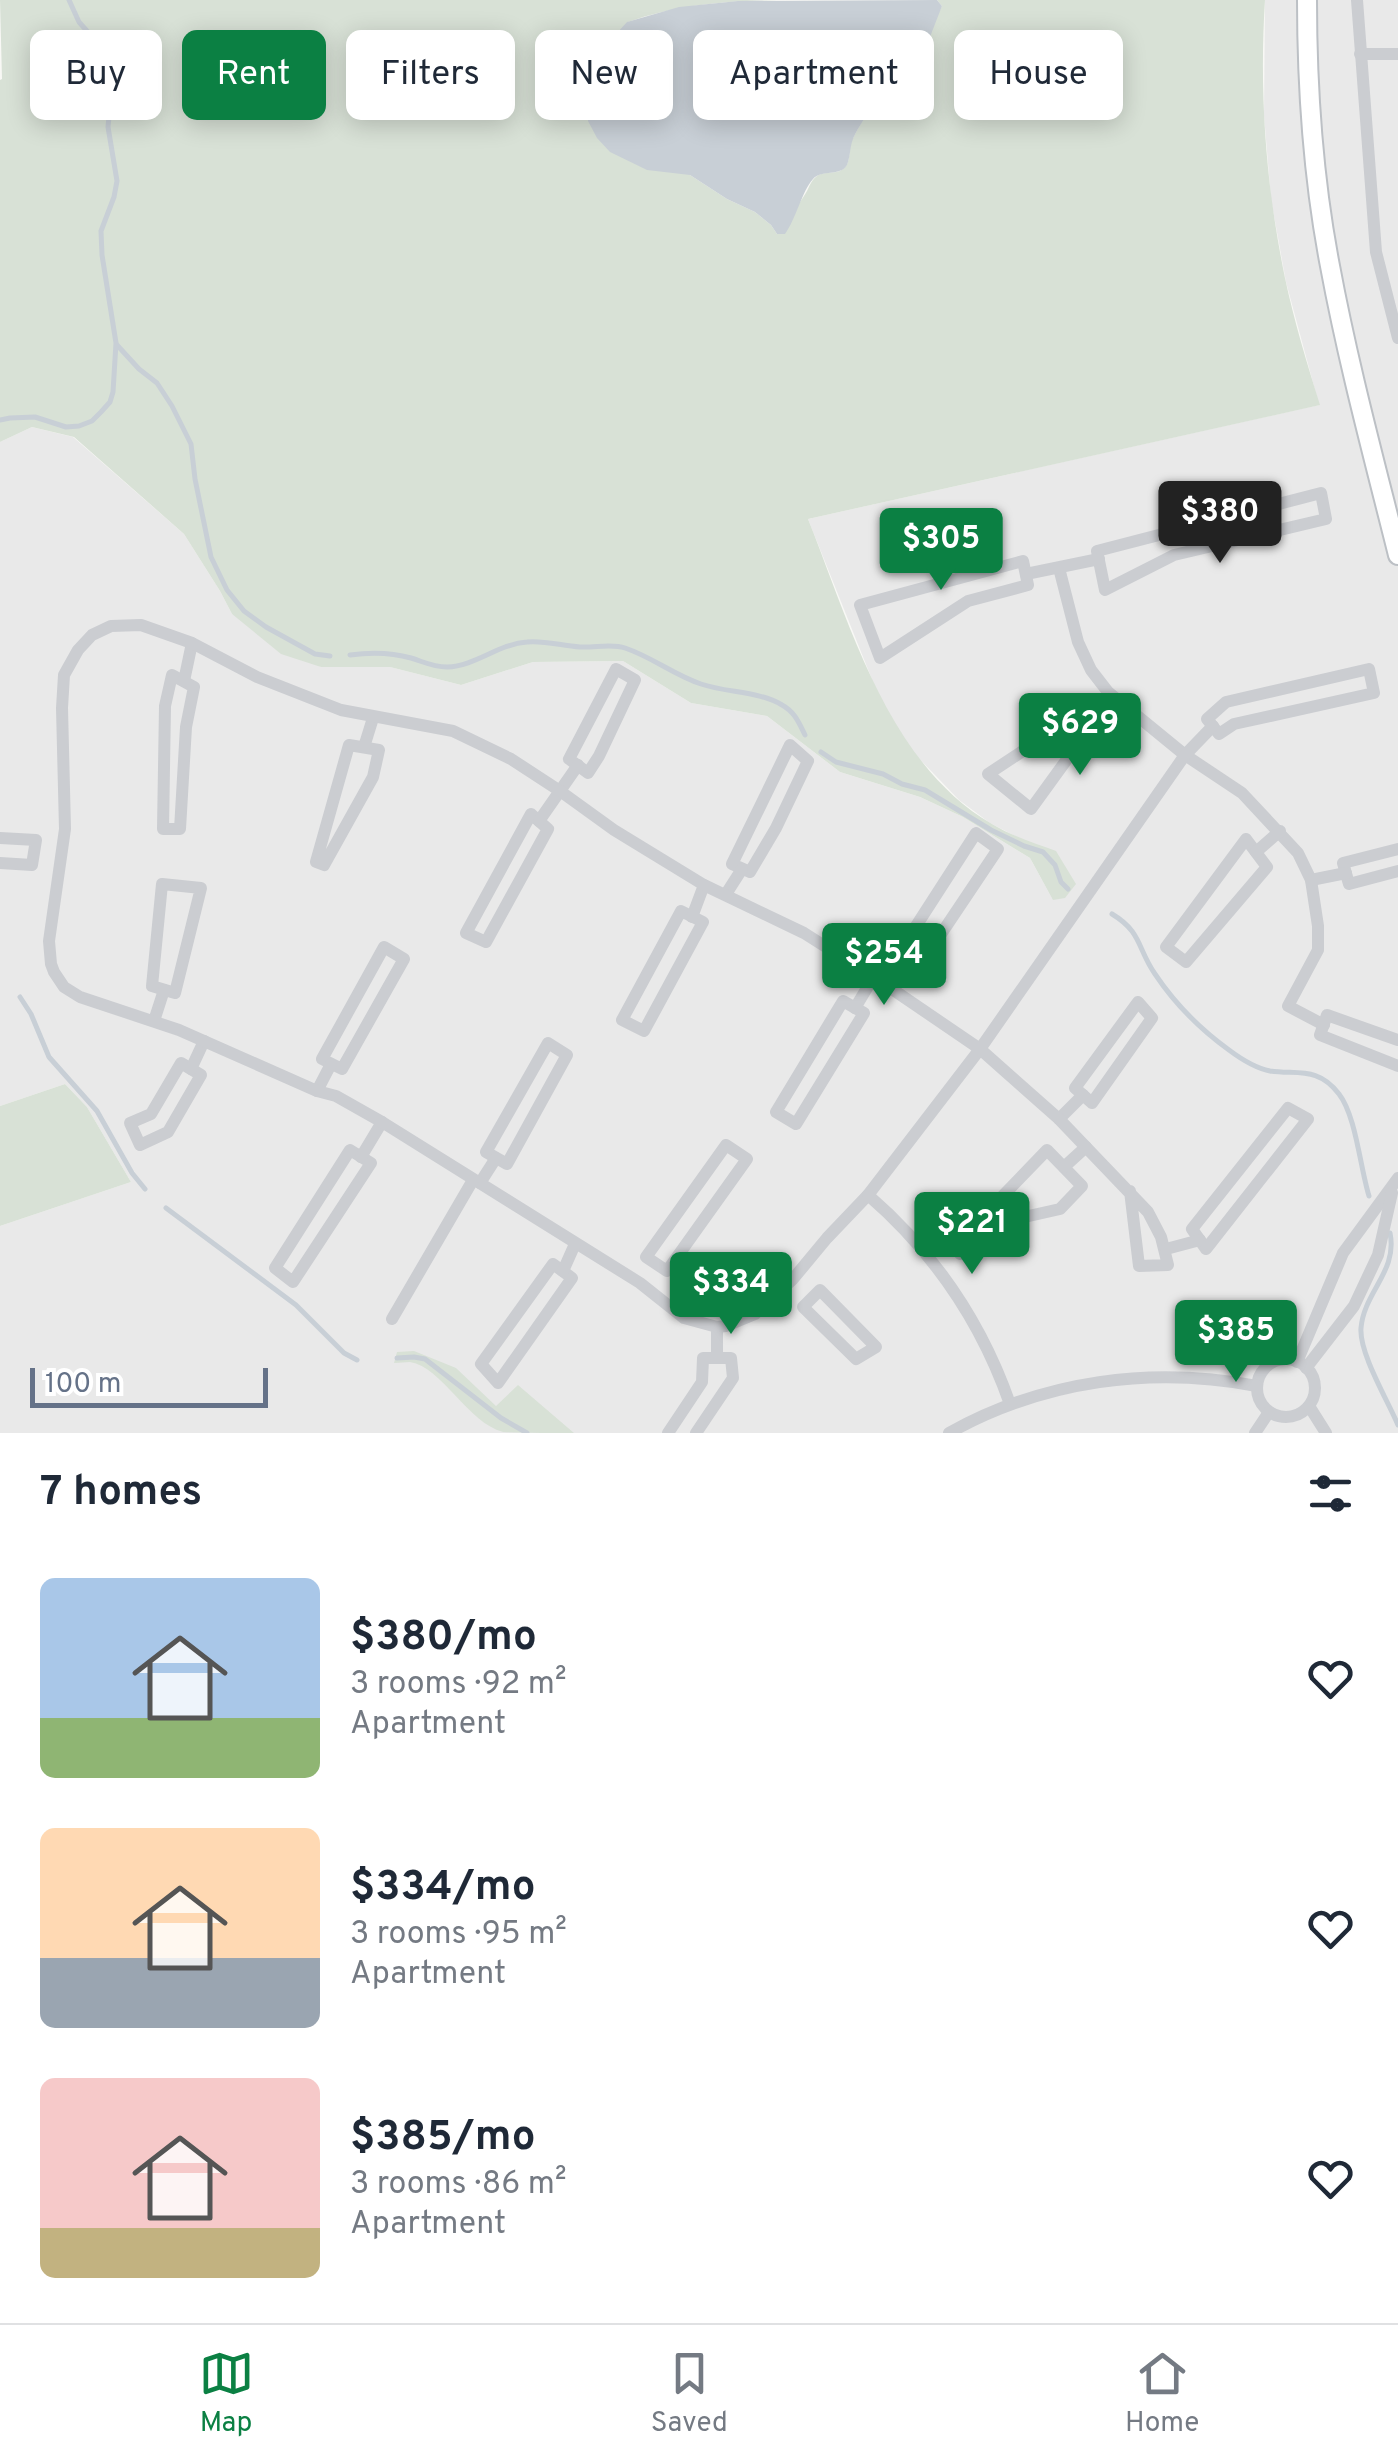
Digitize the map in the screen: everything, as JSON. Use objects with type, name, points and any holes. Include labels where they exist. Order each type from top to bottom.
[{"type":"main road","points":[[1308,0],[1312,125],[1322,218],[1338,309],[1398,555]]},
{"type":"street","points":[[1357,0],[1376,252],[1397,331]]},
{"type":"street","points":[[1360,54],[1398,54]]},
{"type":"street","points":[[1321,493],[1326,519],[1174,555],[1105,590],[1098,559],[1097,551],[1321,493]]},
{"type":"street","points":[[1026,574],[1098,559]]},
{"type":"street","points":[[1023,561],[1026,574],[1028,585],[968,600],[880,658],[860,605],[1023,561]]},
{"type":"street","points":[[1058,568],[1078,642],[1091,670],[1108,692],[1185,755],[1242,793],[1298,853],[1311,880],[1318,950],[1288,1006],[1324,1025]]},
{"type":"street","points":[[1130,1191],[1139,1266],[1168,1265],[1166,1250],[1148,1212],[1130,1191],[1059,1119],[980,1050],[804,933],[704,885],[614,830],[511,759],[453,732],[341,710],[257,677],[192,643],[141,625],[111,626],[92,635],[64,675],[65,829],[49,941],[50,964],[64,987],[80,997],[154,1021],[336,1096],[640,1283],[684,1318],[717,1327],[755,1314],[794,1279],[868,1195],[980,1050],[1185,755],[1212,726]]},
{"type":"street","points":[[184,681],[192,643]]},
{"type":"street","points":[[616,669],[636,680],[588,773],[578,765],[570,759],[616,669]]},
{"type":"street","points":[[1369,669],[1374,693],[1234,724],[1219,734],[1212,726],[1207,719],[1226,702],[1369,669]]},
{"type":"street","points":[[172,674],[184,681],[194,687],[186,727],[180,828],[163,829],[165,706],[172,674]]},
{"type":"street","points":[[1087,712],[1108,692]]},
{"type":"street","points":[[1080,702],[1087,712],[1094,722],[1032,808],[988,774],[1047,735],[1080,702]]},
{"type":"street","points":[[364,747],[373,718]]},
{"type":"street","points":[[348,744],[364,747],[378,750],[373,778],[324,865],[316,862],[348,744]]},
{"type":"street","points":[[790,744],[808,760],[750,872],[742,868],[732,864],[790,744]]},
{"type":"street","points":[[539,821],[578,765]]},
{"type":"street","points":[[531,814],[539,821],[548,829],[486,942],[466,933],[531,814]]},
{"type":"street","points":[[1256,852],[1280,832]]},
{"type":"street","points":[[976,833],[998,848],[919,967],[909,961],[898,954],[976,833]]},
{"type":"street","points":[[0,838],[36,840],[32,864],[0,863]]},
{"type":"street","points":[[1246,839],[1256,852],[1267,867],[1186,962],[1166,947],[1246,839]]},
{"type":"street","points":[[1398,848],[1343,863],[1349,884],[1398,871]]},
{"type":"street","points":[[34,852],[62,855]]},
{"type":"street","points":[[726,894],[742,868]]},
{"type":"street","points":[[1311,880],[1346,873]]},
{"type":"street","points":[[162,884],[202,888],[175,993],[164,990],[152,986],[162,884]]},
{"type":"street","points":[[692,917],[704,885]]},
{"type":"street","points":[[681,912],[692,917],[703,922],[644,1031],[622,1020],[681,912]]},
{"type":"street","points":[[384,947],[404,958],[342,1070],[331,1064],[322,1059],[384,947]]},
{"type":"street","points":[[892,988],[909,961]]},
{"type":"street","points":[[854,1008],[872,978]]},
{"type":"street","points":[[154,1021],[164,990]]},
{"type":"street","points":[[843,1002],[854,1008],[864,1013],[796,1124],[776,1112],[843,1002]]},
{"type":"street","points":[[1138,1002],[1152,1018],[1092,1103],[1083,1095],[1075,1088],[1138,1002]]},
{"type":"street","points":[[1398,1040],[1327,1015],[1320,1036],[1398,1066]]},
{"type":"street","points":[[191,1070],[204,1041]]},
{"type":"street","points":[[548,1043],[568,1055],[507,1164],[496,1158],[486,1152],[548,1043]]},
{"type":"street","points":[[181,1063],[191,1070],[202,1075],[168,1132],[140,1145],[130,1123],[151,1114],[181,1063]]},
{"type":"street","points":[[317,1091],[331,1064]]},
{"type":"street","points":[[1059,1119],[1083,1095]]},
{"type":"street","points":[[1288,1108],[1308,1119],[1206,1249],[1200,1240],[1192,1229],[1288,1108]]},
{"type":"street","points":[[361,1157],[382,1122]]},
{"type":"street","points":[[726,1145],[747,1159],[667,1271],[656,1264],[646,1257],[726,1145]]},
{"type":"street","points":[[1064,1167],[1086,1147]]},
{"type":"street","points":[[350,1150],[361,1157],[370,1163],[293,1282],[274,1268],[350,1150]]},
{"type":"street","points":[[1046,1150],[1082,1186],[1060,1210],[1007,1221],[960,1254],[954,1246],[994,1205],[1046,1150]]},
{"type":"street","points":[[392,1319],[476,1182],[496,1158]]},
{"type":"street","points":[[1302,1365],[1354,1306],[1378,1256],[1396,1182]]},
{"type":"street","points":[[1302,1365],[1344,1253],[1396,1182]]},
{"type":"street","points":[[868,1195],[916,1240],[956,1291],[988,1346],[1010,1404]]},
{"type":"street","points":[[994,1205],[1007,1221]]},
{"type":"street","points":[[1166,1250],[1200,1240]]},
{"type":"street","points":[[563,1271],[575,1244]]},
{"type":"street","points":[[553,1264],[563,1271],[572,1278],[498,1383],[481,1364],[553,1264]]},
{"type":"street","points":[[640,1283],[656,1264]]},
{"type":"street","points":[[794,1279],[811,1298]]},
{"type":"street","points":[[820,1290],[876,1347],[856,1359],[803,1307],[811,1298],[820,1290]]},
{"type":"street","points":[[717,1327],[717,1358]]},
{"type":"street","points":[[668,1433],[702,1382],[704,1358],[732,1358],[733,1378],[696,1433]]},
{"type":"street","points":[[1279,1360],[1302,1365],[1314,1382],[1309,1406],[1295,1416],[1269,1412],[1262,1404],[1260,1377],[1279,1360]]},
{"type":"street","points":[[949,1433],[1010,1404],[1070,1387],[1132,1377],[1195,1376],[1258,1386]]},
{"type":"street","points":[[1309,1406],[1326,1433]]},
{"type":"street","points":[[1255,1433],[1269,1412]]},
{"type":"shaded area","points":[[0,0],[777,0],[701,5],[664,12],[628,22],[631,30],[535,30],[535,120],[668,120],[690,175],[755,212],[777,234],[815,178],[846,166],[853,138],[864,120],[934,120],[934,30],[930,30],[942,6],[937,0],[1265,0],[1264,105],[1273,209],[1289,294],[1320,405],[808,519],[857,646],[899,729],[925,766],[956,798],[992,824],[1056,851],[1076,884],[1065,898],[1053,900],[1030,858],[963,817],[920,797],[840,772],[767,716],[691,703],[623,661],[533,662],[461,685],[390,667],[321,667],[281,654],[232,614],[184,534],[74,437],[32,427],[0,442]]},
{"type":"shaded area","points":[[937,0],[942,6],[933,30],[693,30],[693,120],[863,120],[847,165],[813,179],[785,234],[777,234],[755,212],[690,175],[647,170],[610,152],[588,121],[673,120],[673,30],[620,30],[627,22],[679,7],[738,1]]},
{"type":"shaded area","points":[[1265,0],[1398,0],[1398,1433],[0,1433],[0,1226],[131,1182],[87,1107],[65,1084],[0,1106],[0,442],[32,427],[73,437],[184,534],[232,614],[321,667],[390,667],[461,685],[533,662],[623,661],[691,703],[767,716],[840,772],[920,797],[963,817],[1030,858],[1053,900],[1021,839],[959,800],[909,748],[879,697],[808,519],[1319,405],[1286,282],[1271,199],[1264,115]]},
{"type":"shaded area","points":[[65,1084],[87,1107],[131,1182],[0,1226],[0,1106]]},
{"type":"shaded area","points":[[414,1351],[456,1368],[496,1406],[518,1385],[574,1433],[503,1432],[490,1427],[422,1366],[394,1363],[397,1352]]},
{"type":"waterway","points":[[0,420],[35,417],[66,427],[79,426],[92,421],[110,402],[113,392],[116,343],[101,231],[117,181],[108,127],[114,65],[79,22],[69,0]]},
{"type":"waterway","points":[[117,345],[157,383],[191,444],[211,557],[227,590],[244,611],[266,627],[315,654],[330,656]]},
{"type":"waterway","points":[[350,655],[388,654],[447,667],[527,642],[620,647],[701,684],[773,700],[790,711],[805,735]]},
{"type":"waterway","points":[[821,752],[836,762],[925,790],[991,830],[1043,852],[1068,889]]},
{"type":"waterway","points":[[1112,914],[1134,934],[1149,965],[1171,996],[1218,1042],[1259,1068],[1315,1075],[1331,1085],[1350,1115],[1369,1196]]},
{"type":"waterway","points":[[20,997],[49,1057],[97,1111],[145,1189]]},
{"type":"waterway","points":[[166,1208],[296,1305],[344,1353],[357,1360]]},
{"type":"waterway","points":[[1390,1233],[1389,1259],[1363,1315],[1361,1328],[1369,1363],[1398,1425]]},
{"type":"waterway","points":[[397,1358],[425,1359],[501,1418],[527,1433]]}]
